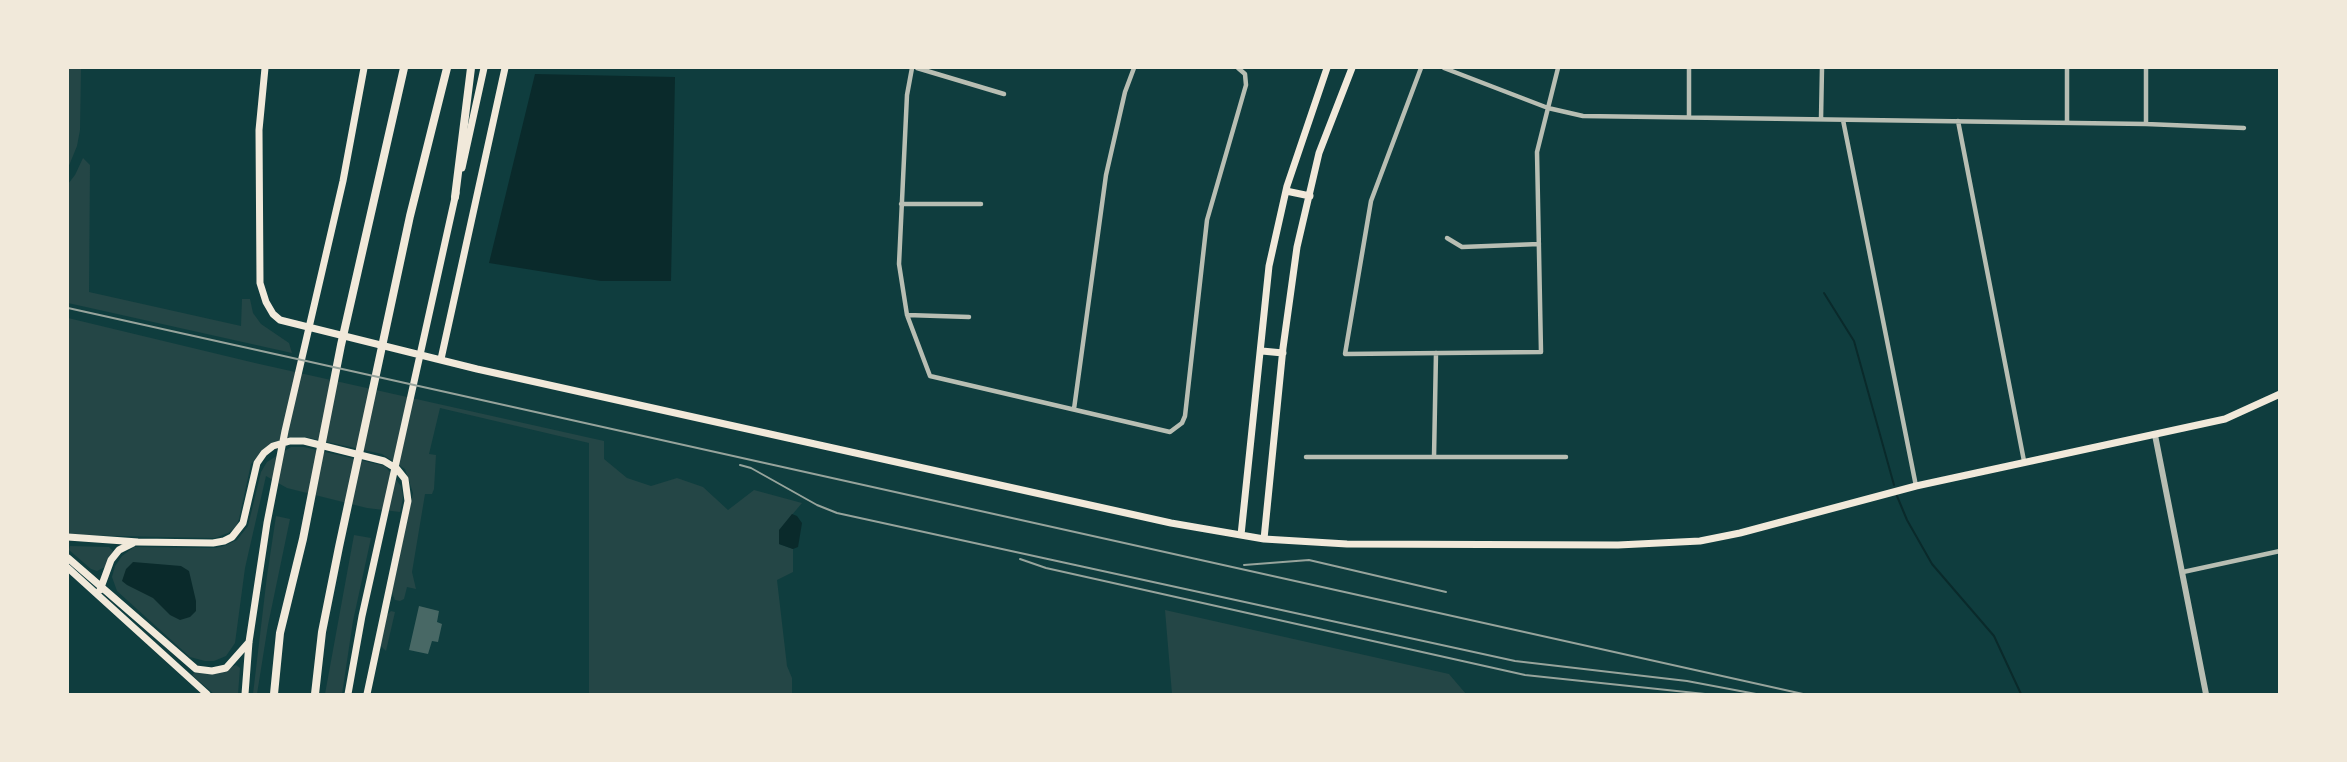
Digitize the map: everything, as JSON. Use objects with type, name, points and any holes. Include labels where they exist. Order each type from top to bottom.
[{"type":"highway","points":[[274,694],[280,633],[303,539],[341,345],[404,68]]},
{"type":"highway","points":[[315,694],[322,632],[339,547],[410,216],[447,68]]},
{"type":"highway","points":[[455,197],[471,68]]},
{"type":"main road","points":[[265,68],[259,130],[260,283],[273,314],[280,320],[477,369],[1171,523],[1264,539],[1347,544],[1680,543],[1740,533],[1916,486],[2225,418],[2280,394]]},
{"type":"main road","points":[[245,694],[249,642],[267,523],[285,431],[336,210],[364,68]]},
{"type":"main road","points":[[348,694],[426,322],[484,68]]},
{"type":"main road","points":[[441,359],[505,68]]},
{"type":"main road","points":[[1241,535],[1269,267],[1286,191],[1327,68]]},
{"type":"main road","points":[[1264,539],[1282,353],[1297,247],[1319,153],[1352,68]]},
{"type":"main road","points":[[1286,191],[1310,196]]},
{"type":"main road","points":[[1262,351],[1282,353]]},
{"type":"main road","points":[[68,537],[138,542],[213,543],[232,537],[243,523],[257,463],[273,446],[290,441],[304,441],[384,461],[405,479],[408,501],[367,694]]},
{"type":"main road","points":[[98,595],[111,560],[119,550],[138,542]]},
{"type":"main road","points":[[68,558],[196,669],[212,671],[226,668],[249,642]]},
{"type":"main road","points":[[68,568],[207,694]]},
{"type":"street","points":[[1004,94],[915,68],[907,95],[899,264],[907,315],[930,376],[1170,432],[1182,423],[1185,416],[1207,220],[1246,86],[1245,74],[1238,68]]},
{"type":"street","points":[[1074,410],[1106,175],[1125,92],[1134,68]]},
{"type":"street","points":[[1421,68],[1371,201],[1346,354],[1541,352],[1537,152],[1558,68]]},
{"type":"street","points":[[1444,68],[1548,108],[1583,116],[2146,124],[2244,128]]},
{"type":"street","points":[[1689,68],[1689,117]]},
{"type":"street","points":[[1821,119],[1822,68]]},
{"type":"street","points":[[2067,68],[2067,123]]},
{"type":"street","points":[[2146,68],[2146,124]]},
{"type":"street","points":[[1843,120],[1916,486]]},
{"type":"street","points":[[1958,122],[2024,461]]},
{"type":"street","points":[[901,204],[981,204]]},
{"type":"street","points":[[1447,238],[1462,247],[1539,244]]},
{"type":"street","points":[[907,315],[969,317]]},
{"type":"street","points":[[1434,457],[1436,353]]},
{"type":"street","points":[[2155,435],[2206,694]]},
{"type":"street","points":[[1306,457],[1566,457]]},
{"type":"street","points":[[2183,572],[2280,551]]},
{"type":"shaded area","points":[[68,68],[81,68],[80,130],[77,146],[68,168]]},
{"type":"shaded area","points":[[535,74],[675,77],[671,281],[601,281],[489,263]]},
{"type":"shaded area","points":[[83,158],[90,165],[89,292],[241,326],[242,299],[250,299],[253,313],[261,324],[289,343],[292,353],[68,303],[68,184]]},
{"type":"shaded area","points":[[68,318],[255,363],[604,441],[604,459],[627,478],[651,486],[677,478],[703,487],[728,510],[754,490],[802,503],[791,516],[779,544],[793,549],[793,572],[777,580],[787,666],[792,678],[792,694],[589,694],[589,443],[440,408],[429,454],[436,455],[434,489],[432,494],[425,494],[412,572],[416,589],[407,587],[404,599],[400,601],[395,600],[392,593],[413,493],[405,469],[382,454],[305,437],[293,437],[272,443],[254,460],[251,464],[239,519],[236,527],[228,533],[215,538],[68,535]]},
{"type":"shaded area","points":[[291,447],[304,447],[385,466],[401,486],[403,498],[400,512],[367,508],[287,488],[266,476],[245,568],[235,643],[226,656],[214,661],[190,657],[117,591],[112,577],[115,566],[122,556],[134,547],[215,548],[237,540],[248,526],[261,472],[267,462]]},
{"type":"shaded area","points":[[792,514],[797,516],[802,523],[798,547],[793,549],[779,544],[779,530]]},
{"type":"shaded area","points":[[276,516],[290,519],[268,625],[257,694],[253,694],[267,576]]},
{"type":"shaded area","points":[[354,535],[371,538],[353,621],[342,694],[325,694]]},
{"type":"shaded area","points":[[70,546],[109,547],[113,551],[105,567],[97,571],[91,569],[69,550]]},
{"type":"shaded area","points":[[133,562],[181,566],[189,571],[196,611],[190,617],[180,620],[170,615],[153,598],[127,585],[122,581],[126,569]]},
{"type":"shaded area","points":[[1165,610],[1449,674],[1466,694],[1172,694]]},
{"type":"shaded area","points":[[391,611],[395,612],[386,651],[380,645],[387,615]]},
{"type":"shaded area","points":[[236,665],[240,668],[238,694],[214,694],[192,675],[195,672],[215,674]]},
{"type":"building","points":[[419,606],[439,611],[437,622],[442,624],[438,642],[432,641],[428,654],[409,650]]},
{"type":"waterway","points":[[1824,293],[1854,341],[1894,485]]},
{"type":"waterway","points":[[1897,496],[1907,520],[1932,564],[1994,636],[2021,694]]},
{"type":"railway","points":[[68,308],[1803,694]]},
{"type":"railway","points":[[740,465],[751,468],[817,505],[837,513],[1515,661],[1687,681],[1756,694]]},
{"type":"railway","points":[[1020,559],[1046,568],[1525,675],[1705,694]]},
{"type":"railway","points":[[1244,565],[1309,560],[1446,592]]}]
